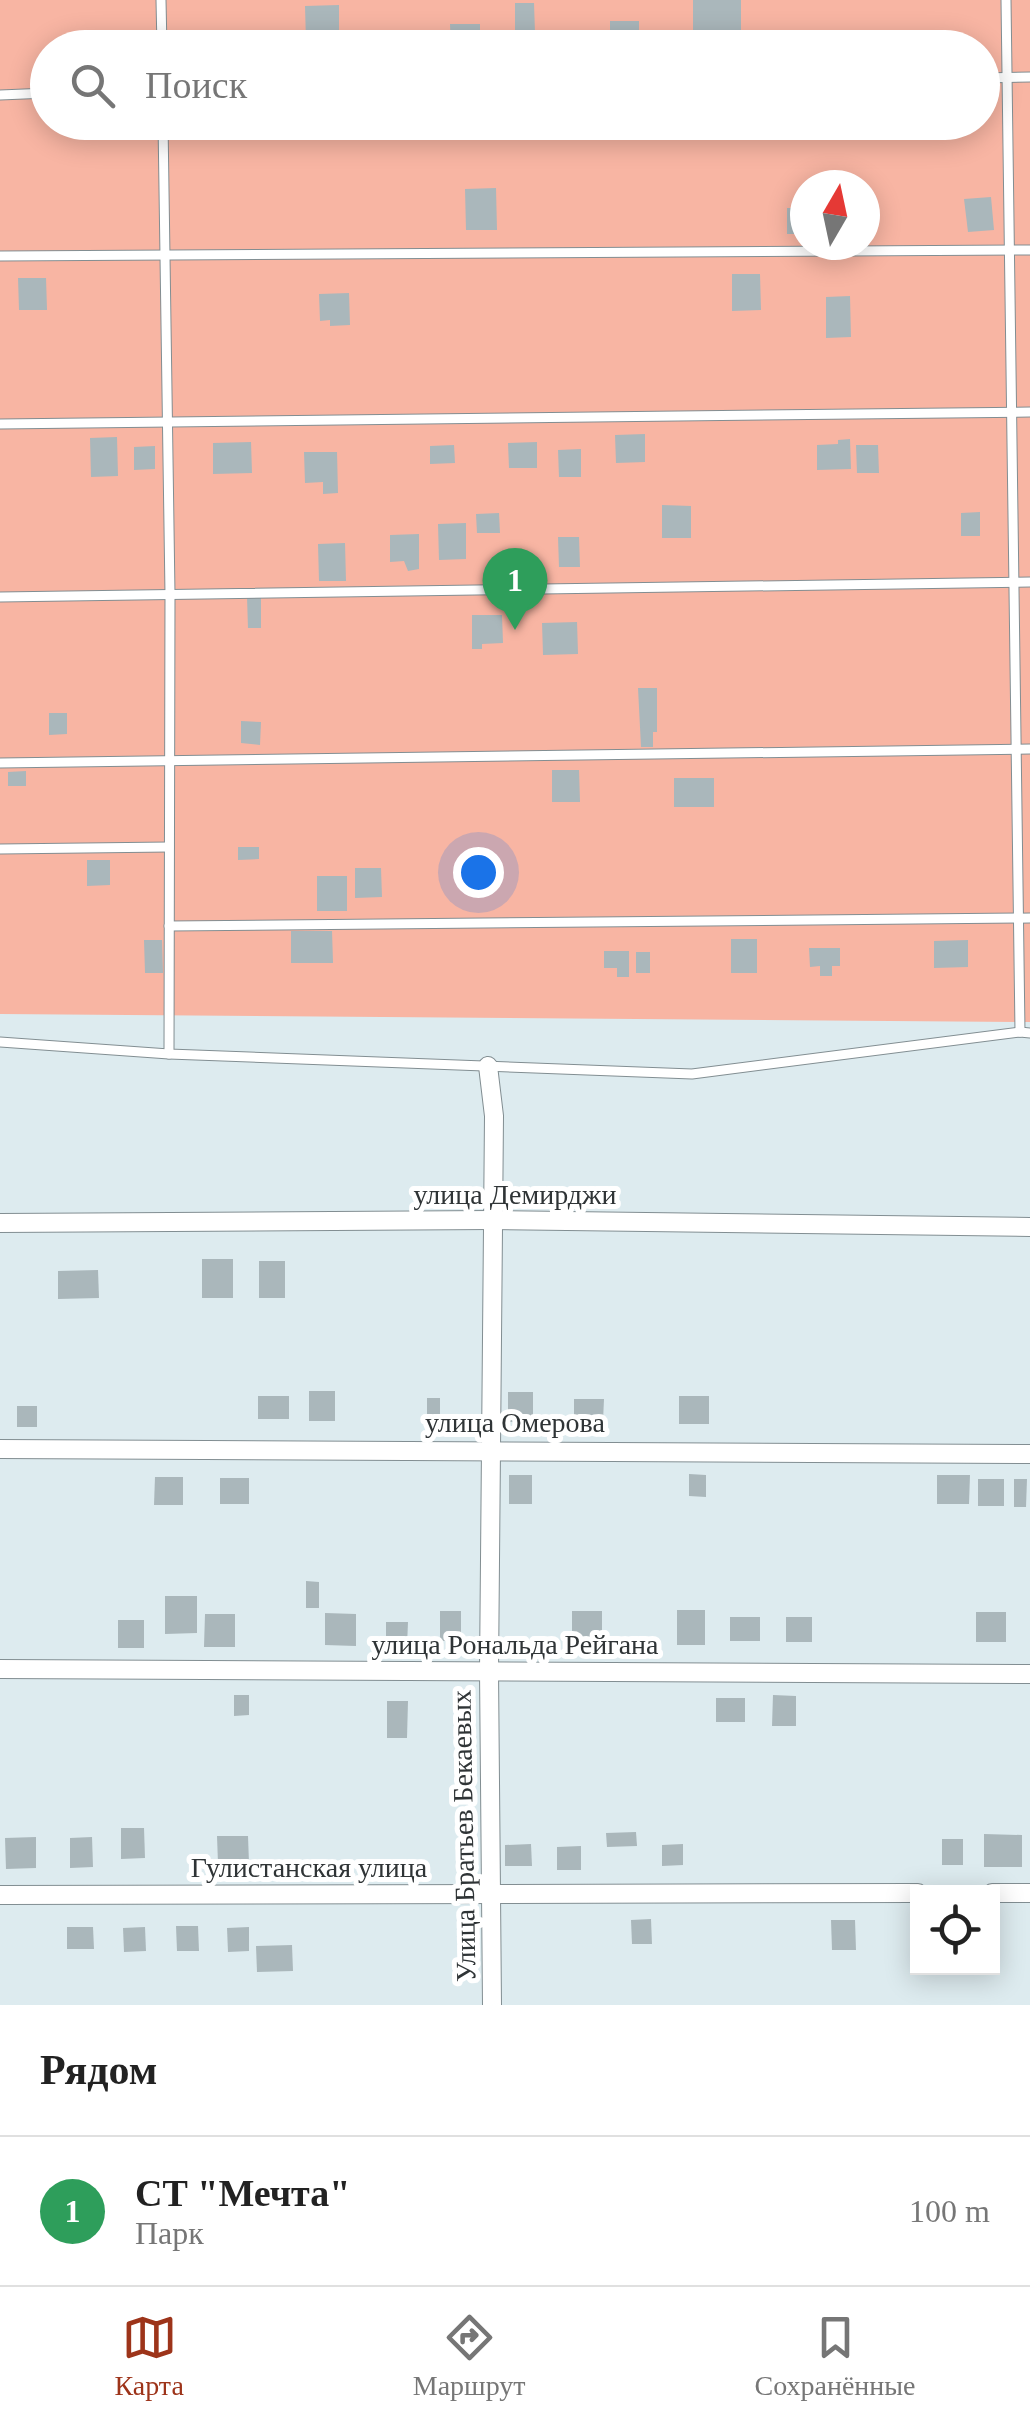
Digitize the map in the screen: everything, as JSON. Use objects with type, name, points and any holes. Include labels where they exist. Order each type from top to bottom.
[{"type":"street","name":"Улица Братьев Бекаевых","points":[[488,1066],[494,1116],[489,1672],[492,2005]]},
{"type":"street","name":"улица Демирджи","points":[[0,1223],[491,1220],[1030,1226]]},
{"type":"street","name":"улица Омерова","points":[[0,1449],[1030,1454]]},
{"type":"street","name":"улица Рональда Рейгана","points":[[0,1670],[1030,1674]]},
{"type":"street","name":"Гулистанская улица","points":[[0,1896],[910,1893]]},
{"type":"street","points":[[1000,1893],[1030,1893]]},
{"type":"lane","points":[[161,0],[162,30]]},
{"type":"lane","points":[[0,1042],[169,1054],[692,1074],[1025,1032],[1016,749],[1006,0]]},
{"type":"lane","points":[[1000,77],[1030,77]]},
{"type":"lane","points":[[0,95],[30,94]]},
{"type":"lane","points":[[163,140],[170,594],[169,1054]]},
{"type":"lane","points":[[0,256],[1030,250]]},
{"type":"lane","points":[[0,424],[1030,412]]},
{"type":"lane","points":[[0,597],[1030,582]]},
{"type":"lane","points":[[0,762],[1030,749]]},
{"type":"lane","points":[[0,850],[169,847]]},
{"type":"lane","points":[[169,926],[1024,918]]},
{"type":"shaded area","points":[[0,0],[1030,0],[1030,1022],[0,1014]]},
{"type":"building","points":[[693,0],[741,0],[741,30],[693,30]]},
{"type":"building","points":[[515,3],[534,3],[535,30],[515,30]]},
{"type":"building","points":[[339,5],[339,30],[306,30],[305,6]]},
{"type":"building","points":[[610,21],[639,21],[639,30],[610,30]]},
{"type":"building","points":[[450,24],[480,24],[480,30],[450,30]]},
{"type":"building","points":[[496,188],[497,230],[466,230],[465,189]]},
{"type":"building","points":[[991,197],[994,230],[968,232],[964,199]]},
{"type":"building","points":[[787,208],[790,208],[790,234]]},
{"type":"building","points":[[732,274],[760,274],[761,310],[732,311]]},
{"type":"building","points":[[18,278],[46,278],[47,310],[19,310]]},
{"type":"building","points":[[349,293],[350,325],[330,326],[330,320],[320,321],[319,294]]},
{"type":"building","points":[[850,296],[851,337],[826,338],[826,297]]},
{"type":"building","points":[[645,434],[645,462],[616,463],[615,435]]},
{"type":"building","points":[[117,437],[118,476],[91,477],[90,438]]},
{"type":"building","points":[[850,439],[851,469],[817,470],[817,445]]},
{"type":"building","points":[[251,442],[252,473],[213,474],[213,443]]},
{"type":"building","points":[[537,442],[537,468],[509,468],[508,443]]},
{"type":"building","points":[[454,445],[455,463],[430,464],[430,446]]},
{"type":"building","points":[[856,445],[878,445],[879,473],[857,473]]},
{"type":"building","points":[[155,446],[155,469],[134,470],[134,447]]},
{"type":"building","points":[[581,449],[581,477],[559,477],[558,450]]},
{"type":"building","points":[[304,452],[337,452],[338,493],[323,494],[323,482],[305,483]]},
{"type":"building","points":[[662,505],[691,506],[691,538],[662,538]]},
{"type":"building","points":[[980,512],[980,536],[961,536],[961,513]]},
{"type":"building","points":[[499,513],[500,533],[477,533],[476,514]]},
{"type":"building","points":[[466,523],[466,559],[439,560],[438,524]]},
{"type":"building","points":[[419,534],[419,569],[408,571],[404,561],[390,562],[390,535]]},
{"type":"building","points":[[558,537],[579,537],[580,567],[559,567]]},
{"type":"building","points":[[345,543],[346,581],[319,581],[318,544]]},
{"type":"building","points":[[247,597],[261,597],[261,628],[248,628]]},
{"type":"building","points":[[472,615],[502,615],[503,643],[482,644],[482,649],[472,649]]},
{"type":"building","points":[[577,622],[578,654],[543,655],[542,623]]},
{"type":"building","points":[[638,688],[657,688],[653,747],[641,747]]},
{"type":"building","points":[[49,713],[67,713],[67,734],[49,735]]},
{"type":"building","points":[[241,721],[261,722],[260,745],[241,743]]},
{"type":"building","points":[[552,770],[579,770],[580,802],[552,802]]},
{"type":"building","points":[[26,771],[26,786],[8,786],[8,772]]},
{"type":"building","points":[[674,778],[714,778],[714,807],[674,807]]},
{"type":"building","points":[[238,847],[259,847],[259,859],[238,860]]},
{"type":"building","points":[[87,860],[110,860],[110,885],[87,886]]},
{"type":"building","points":[[355,868],[381,868],[382,897],[355,898]]},
{"type":"building","points":[[317,876],[347,876],[347,911],[317,911]]},
{"type":"building","points":[[291,931],[332,931],[333,963],[291,963]]},
{"type":"building","points":[[731,939],[757,939],[757,973],[731,973]]},
{"type":"building","points":[[144,940],[162,940],[163,973],[145,973]]},
{"type":"building","points":[[968,940],[968,967],[934,968],[934,941]]},
{"type":"building","points":[[809,948],[840,948],[840,966],[832,966],[832,976],[820,976],[820,966],[810,967]]},
{"type":"building","points":[[604,951],[629,951],[629,977],[617,977],[617,968],[604,968]]},
{"type":"building","points":[[636,952],[650,952],[650,973],[636,973]]},
{"type":"building","points":[[202,1259],[233,1259],[233,1298],[202,1298]]},
{"type":"building","points":[[259,1261],[285,1261],[285,1298],[259,1298]]},
{"type":"building","points":[[98,1270],[99,1298],[58,1299],[58,1271]]},
{"type":"building","points":[[309,1391],[335,1391],[335,1421],[309,1421]]},
{"type":"building","points":[[508,1392],[533,1392],[533,1422],[508,1422]]},
{"type":"building","points":[[258,1396],[289,1396],[289,1419],[258,1419]]},
{"type":"building","points":[[679,1396],[709,1396],[709,1424],[679,1424]]},
{"type":"building","points":[[427,1398],[440,1398],[440,1420],[427,1420]]},
{"type":"building","points":[[574,1399],[604,1399],[603,1421],[574,1421]]},
{"type":"building","points":[[17,1406],[37,1406],[37,1427],[17,1427]]},
{"type":"building","points":[[689,1474],[706,1475],[706,1497],[689,1496]]},
{"type":"building","points":[[509,1475],[532,1475],[532,1504],[509,1504]]},
{"type":"building","points":[[937,1475],[970,1475],[969,1504],[937,1504]]},
{"type":"building","points":[[155,1477],[183,1477],[183,1505],[154,1505]]},
{"type":"building","points":[[220,1478],[249,1478],[249,1504],[220,1504]]},
{"type":"building","points":[[978,1479],[1004,1479],[1004,1506],[978,1506]]},
{"type":"building","points":[[1014,1479],[1027,1479],[1026,1507],[1014,1507]]},
{"type":"building","points":[[306,1581],[319,1582],[319,1608],[306,1608]]},
{"type":"building","points":[[165,1596],[197,1596],[197,1633],[165,1634]]},
{"type":"building","points":[[677,1610],[705,1610],[705,1645],[677,1645]]},
{"type":"building","points":[[440,1611],[461,1611],[461,1641],[440,1641]]},
{"type":"building","points":[[572,1611],[602,1611],[602,1644],[572,1644]]},
{"type":"building","points":[[976,1612],[1006,1612],[1006,1642],[976,1642]]},
{"type":"building","points":[[325,1613],[356,1614],[356,1646],[325,1645]]},
{"type":"building","points":[[205,1614],[235,1614],[235,1647],[204,1647]]},
{"type":"building","points":[[730,1617],[760,1617],[760,1641],[730,1641]]},
{"type":"building","points":[[786,1617],[812,1617],[812,1642],[786,1642]]},
{"type":"building","points":[[118,1620],[144,1620],[144,1648],[118,1648]]},
{"type":"building","points":[[386,1622],[408,1622],[407,1646],[386,1646]]},
{"type":"building","points":[[234,1695],[249,1695],[249,1715],[234,1716]]},
{"type":"building","points":[[773,1695],[796,1696],[796,1726],[772,1726]]},
{"type":"building","points":[[716,1698],[745,1698],[745,1722],[716,1722]]},
{"type":"building","points":[[387,1701],[408,1701],[407,1738],[387,1738]]},
{"type":"building","points":[[121,1828],[144,1828],[145,1858],[121,1859]]},
{"type":"building","points":[[636,1832],[637,1846],[607,1847],[606,1833]]},
{"type":"building","points":[[984,1834],[1022,1835],[1022,1867],[984,1867]]},
{"type":"building","points":[[217,1836],[248,1836],[249,1863],[218,1863]]},
{"type":"building","points":[[36,1837],[36,1868],[6,1869],[5,1838]]},
{"type":"building","points":[[92,1837],[93,1867],[70,1868],[70,1838]]},
{"type":"building","points":[[942,1839],[963,1839],[963,1865],[942,1865]]},
{"type":"building","points":[[531,1844],[532,1866],[505,1866],[505,1845]]},
{"type":"building","points":[[683,1844],[683,1865],[662,1866],[662,1845]]},
{"type":"building","points":[[581,1846],[581,1870],[557,1870],[557,1847]]},
{"type":"building","points":[[651,1919],[652,1944],[632,1944],[631,1920]]},
{"type":"building","points":[[831,1920],[855,1920],[856,1950],[832,1950]]},
{"type":"building","points":[[176,1926],[198,1926],[199,1951],[177,1951]]},
{"type":"building","points":[[67,1927],[93,1927],[94,1949],[67,1949]]},
{"type":"building","points":[[145,1927],[146,1951],[124,1952],[123,1928]]},
{"type":"building","points":[[249,1927],[249,1951],[228,1952],[227,1928]]},
{"type":"building","points":[[292,1945],[293,1971],[257,1972],[256,1946]]},
{"type":"place","name":"СТ \"Мечта\"","points":[[515,630]]}]
